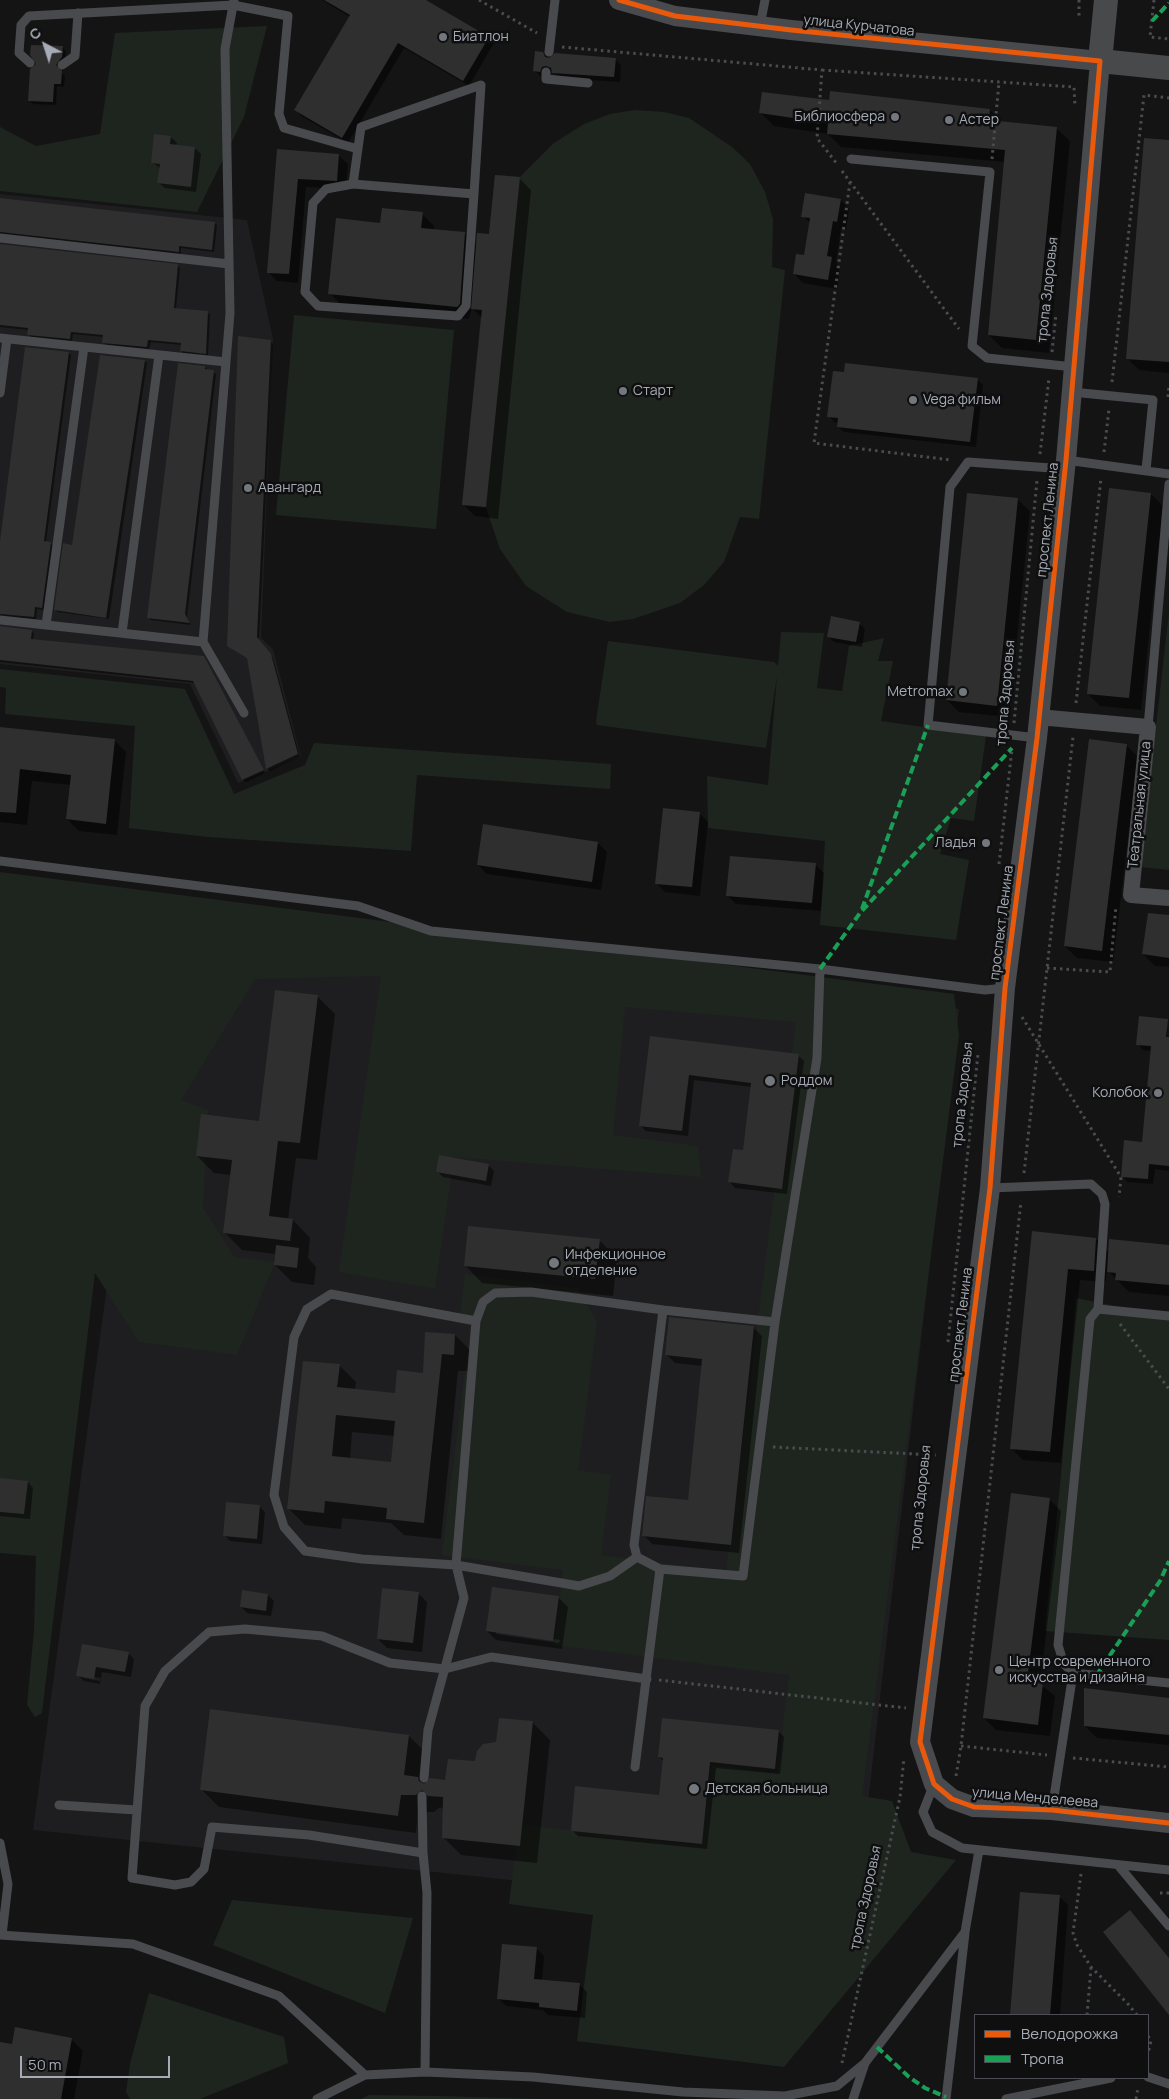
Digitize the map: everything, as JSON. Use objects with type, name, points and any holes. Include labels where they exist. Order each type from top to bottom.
[{"type":"main road","name":"проспект Ленина","points":[[1100,61],[1106,0]]},
{"type":"main road","points":[[1100,61],[1169,68]]},
{"type":"street","name":"улица Курчатова","points":[[619,0],[675,16],[1100,61]]},
{"type":"street","name":"проспект Ленина","points":[[934,1784],[920,1742],[990,1188],[1005,988],[1037,738],[1066,465],[1100,61]]},
{"type":"street","name":"Театральная улица","points":[[1038,717],[1148,727],[1131,895],[1169,898]]},
{"type":"street","name":"улица Менделеева","points":[[934,1784],[952,1798],[974,1807],[1052,1810],[1169,1823]]},
{"type":"lane","points":[[549,52],[555,0]]},
{"type":"lane","points":[[760,26],[765,0]]},
{"type":"lane","points":[[233,3],[225,49],[230,313],[202,642],[244,713]]},
{"type":"lane","points":[[30,63],[19,53],[21,25],[29,16],[233,3],[288,16],[279,114],[284,128],[358,149]]},
{"type":"lane","points":[[62,65],[75,56],[78,13]]},
{"type":"lane","points":[[546,72],[546,79],[588,83]]},
{"type":"lane","points":[[353,184],[362,127],[481,85],[474,194],[466,306],[458,316],[318,306],[305,292],[313,203],[326,189],[353,184],[474,194]]},
{"type":"lane","points":[[851,159],[990,172],[972,346],[987,358],[1074,367]]},
{"type":"lane","points":[[0,238],[229,264]]},
{"type":"lane","points":[[0,393],[4,339],[226,362]]},
{"type":"lane","points":[[46,625],[84,347]]},
{"type":"lane","points":[[122,633],[159,355]]},
{"type":"lane","points":[[1072,392],[1153,400],[1146,470]]},
{"type":"lane","points":[[1037,738],[928,725],[950,487],[968,462],[1038,466],[1103,465],[1169,474]]},
{"type":"lane","points":[[1148,727],[1169,484]]},
{"type":"lane","points":[[0,620],[202,642]]},
{"type":"lane","points":[[0,862],[358,906],[431,931],[820,969],[985,990],[1005,988]]},
{"type":"lane","points":[[663,1310],[634,1545],[637,1557],[660,1569],[743,1576],[775,1322],[817,1058],[820,969]]},
{"type":"lane","points":[[990,1188],[1091,1184],[1102,1194],[1105,1204],[1098,1309],[1090,1319],[1058,1645],[1064,1664],[1073,1673],[1169,1683]]},
{"type":"lane","points":[[424,1778],[428,1730],[464,1598],[456,1564],[476,1321],[483,1302],[495,1293],[531,1292],[663,1310],[775,1322]]},
{"type":"lane","points":[[476,1321],[331,1294],[307,1309],[294,1337],[274,1495],[284,1527],[305,1551],[362,1559],[456,1564],[580,1586],[610,1576],[637,1557]]},
{"type":"lane","points":[[1098,1309],[1169,1316]]},
{"type":"lane","points":[[635,1767],[660,1569]]},
{"type":"lane","points":[[422,1854],[309,1835],[212,1827],[204,1869],[191,1882],[175,1885],[132,1878],[145,1706],[165,1670],[209,1632],[246,1629],[322,1636],[390,1663],[445,1670],[491,1657],[647,1679]]},
{"type":"lane","points":[[1052,1810],[1073,1673]]},
{"type":"lane","points":[[934,1784],[922,1812],[932,1832],[962,1848],[1169,1870]]},
{"type":"lane","points":[[422,1796],[422,1854],[427,1893],[425,2072]]},
{"type":"lane","points":[[59,1804],[136,1810]]},
{"type":"lane","points":[[0,1843],[8,1884],[1,1935],[133,1944],[279,1996],[365,2075]]},
{"type":"lane","points":[[946,2099],[965,1932],[979,1850]]},
{"type":"lane","points":[[1118,1865],[1169,1926]]},
{"type":"lane","points":[[317,2099],[365,2075],[425,2072],[533,2077],[683,2092],[784,2096],[837,2086],[865,2063],[965,1932]]},
{"type":"lane","points":[[854,2099],[865,2063]]},
{"type":"lane","points":[[1149,2077],[1169,2084]]},
{"type":"lane","points":[[1006,2099],[1106,2079]]},
{"type":"path","points":[[479,0],[564,48],[822,70],[1074,87],[1075,113]]},
{"type":"path","points":[[1079,0],[1079,16]]},
{"type":"path","points":[[1154,0],[1150,37],[1169,39]]},
{"type":"path","points":[[822,70],[817,138],[972,346]]},
{"type":"path","points":[[990,172],[999,82]]},
{"type":"path","points":[[952,1798],[961,1746],[1144,95],[1169,98]]},
{"type":"path","points":[[850,182],[814,443],[968,462]]},
{"type":"path","points":[[647,1679],[909,1709]]},
{"type":"path","points":[[1083,1861],[1073,1933],[1084,1958],[1135,2014]]},
{"type":"path","points":[[1087,2014],[1091,1967]]},
{"type":"shaded area","points":[[267,26],[244,117],[197,212],[0,191],[0,127],[36,146],[100,134],[115,33]]},
{"type":"shaded area","name":"Старт","points":[[635,110],[664,112],[689,118],[732,147],[750,164],[765,192],[773,219],[772,267],[785,270],[759,519],[740,517],[724,562],[704,585],[680,603],[633,619],[610,622],[567,612],[526,586],[500,549],[486,508],[462,505],[495,175],[520,177],[554,143],[584,124],[610,114]]},
{"type":"shaded area","points":[[0,194],[247,220],[273,339],[261,638],[273,649],[301,757],[238,783],[190,684],[0,664]]},
{"type":"shaded area","points":[[294,315],[454,330],[436,529],[276,515]]},
{"type":"shaded area","points":[[1169,612],[1169,870],[1140,867]]},
{"type":"shaded area","points":[[781,632],[824,633],[817,688],[842,691],[849,646],[884,638],[878,661],[893,661],[881,721],[986,736],[974,821],[951,818],[940,854],[969,860],[956,940],[820,925],[825,841],[708,828],[707,776],[768,785],[777,676],[766,748],[597,725],[596,721],[608,641],[774,662],[778,666]]},
{"type":"shaded area","points":[[0,669],[185,689],[234,794],[305,765],[314,743],[611,764],[610,789],[417,775],[411,851],[208,837],[129,828],[135,726],[5,714],[6,688],[0,687]]},
{"type":"shaded area","points":[[0,872],[954,994],[959,1035],[862,1796],[892,1801],[911,1852],[956,1860],[784,2067],[577,2041],[593,1915],[509,1904],[519,1824],[701,1846],[712,1765],[777,1773],[789,1675],[554,1645],[563,1570],[442,1555],[471,1324],[459,1323],[465,1274],[578,1288],[597,1323],[578,1470],[611,1475],[601,1555],[726,1571],[796,1022],[625,1007],[613,1135],[698,1146],[701,1177],[454,1157],[435,1289],[339,1272],[381,976],[255,979],[181,1100],[208,1110],[203,1208],[234,1257],[275,1262],[237,1355],[139,1342],[95,1273],[42,1713],[35,1717],[27,1705],[34,1630],[36,1556],[0,1553]]},
{"type":"shaded area","points":[[156,925],[959,1009],[855,1916],[33,1830]]},
{"type":"shaded area","points":[[1076,1298],[1169,1317],[1169,1640],[1045,1631]]},
{"type":"shaded area","points":[[232,1900],[413,1918],[385,2013],[213,1945]]},
{"type":"shaded area","points":[[149,1993],[284,2037],[288,2063],[200,2099],[130,2099],[126,2092],[130,2064]]},
{"type":"shaded area","points":[[369,2095],[439,2096],[537,2099],[361,2099]]},
{"type":"building","points":[[324,0],[426,0],[489,37],[463,81],[398,43],[342,138],[294,110],[350,15]]},
{"type":"building","points":[[31,45],[63,46],[62,57],[56,65],[62,71],[61,84],[54,84],[53,102],[28,101],[30,69],[36,64],[30,55]]},
{"type":"building","points":[[535,51],[543,52],[545,57],[549,58],[555,53],[616,58],[614,77],[552,73],[551,68],[546,66],[542,67],[540,72],[533,71]]},
{"type":"building","points":[[830,91],[990,109],[989,120],[1057,127],[1036,340],[988,335],[1005,150],[827,134],[828,123],[759,113],[762,92],[829,100]]},
{"type":"building","points":[[154,134],[171,136],[170,144],[195,147],[191,187],[157,183],[160,164],[151,163]]},
{"type":"building","points":[[1144,138],[1169,140],[1169,362],[1126,359]]},
{"type":"building","points":[[277,149],[339,154],[337,181],[298,179],[289,274],[267,273]]},
{"type":"building","points":[[495,175],[520,177],[486,507],[462,505],[482,310],[471,309],[477,233],[489,234]]},
{"type":"building","points":[[805,193],[841,199],[837,222],[833,221],[827,256],[832,257],[828,280],[793,274],[796,254],[804,255],[810,218],[801,217]]},
{"type":"building","points":[[0,198],[215,222],[212,250],[179,246],[179,252],[0,232]]},
{"type":"building","points":[[382,208],[423,212],[421,228],[465,232],[460,304],[457,307],[328,294],[336,218],[380,223]]},
{"type":"building","points":[[0,244],[178,264],[174,308],[208,311],[206,354],[180,351],[181,343],[148,340],[147,347],[102,343],[103,335],[71,332],[70,339],[27,335],[28,328],[0,325]]},
{"type":"building","name":"Авангард","points":[[238,336],[271,340],[257,637],[271,654],[298,754],[266,769],[247,658],[227,646]]},
{"type":"building","points":[[25,347],[69,352],[44,541],[51,542],[42,608],[35,607],[34,617],[0,614],[0,541]]},
{"type":"building","points":[[100,355],[145,360],[106,618],[54,610],[63,543],[72,545]]},
{"type":"building","points":[[178,363],[205,366],[205,369],[214,370],[185,614],[190,623],[147,618]]},
{"type":"building","points":[[845,363],[978,378],[970,442],[837,427],[838,418],[827,417],[833,371],[844,372]]},
{"type":"building","points":[[1109,488],[1151,493],[1129,698],[1087,694]]},
{"type":"building","points":[[967,493],[1018,498],[997,706],[946,700]]},
{"type":"building","points":[[831,616],[860,622],[856,642],[827,637]]},
{"type":"building","points":[[0,626],[32,630],[31,639],[204,656],[264,770],[242,780],[193,681],[0,660]]},
{"type":"building","points":[[0,727],[115,739],[106,824],[66,819],[71,775],[20,769],[16,813],[0,812]]},
{"type":"building","points":[[1089,739],[1127,744],[1102,951],[1064,946]]},
{"type":"building","points":[[663,808],[700,812],[692,887],[655,884]]},
{"type":"building","points":[[483,824],[598,842],[592,882],[477,865]]},
{"type":"building","points":[[730,856],[816,863],[812,903],[726,896]]},
{"type":"building","points":[[1148,913],[1169,915],[1169,958],[1142,954]]},
{"type":"building","points":[[275,990],[318,995],[300,1143],[278,1141],[269,1216],[293,1219],[290,1241],[223,1233],[232,1160],[196,1156],[201,1114],[259,1121]]},
{"type":"building","name":"Колобок","points":[[1139,1016],[1168,1019],[1166,1037],[1169,1037],[1169,1166],[1149,1164],[1148,1179],[1121,1177],[1124,1140],[1142,1142],[1151,1046],[1136,1045]]},
{"type":"building","points":[[650,1036],[799,1054],[782,1189],[728,1182],[733,1149],[743,1150],[751,1083],[689,1075],[682,1131],[639,1126]]},
{"type":"building","points":[[439,1155],[489,1164],[486,1181],[436,1172]]},
{"type":"building","points":[[468,1226],[600,1239],[595,1279],[464,1266]]},
{"type":"building","points":[[1032,1231],[1096,1238],[1094,1271],[1068,1269],[1050,1452],[1010,1449]]},
{"type":"building","points":[[1109,1239],[1169,1245],[1169,1285],[1115,1280],[1116,1273],[1107,1272]]},
{"type":"building","points":[[276,1245],[299,1248],[297,1268],[274,1265]]},
{"type":"building","points":[[669,1317],[754,1326],[731,1545],[642,1536],[646,1496],[688,1500],[702,1359],[665,1355]]},
{"type":"building","points":[[425,1332],[455,1334],[454,1355],[442,1354],[424,1523],[386,1519],[387,1508],[325,1501],[324,1513],[287,1509],[303,1361],[340,1364],[337,1387],[395,1393],[397,1370],[423,1373]],"holes":[[[336,1415],[395,1421],[391,1462],[332,1456]]]},
{"type":"building","points":[[0,1478],[28,1481],[24,1514],[0,1512]]},
{"type":"building","points":[[1011,1493],[1050,1498],[1027,1681],[1043,1683],[1038,1725],[983,1718]]},
{"type":"building","points":[[226,1502],[260,1505],[257,1539],[223,1536]]},
{"type":"building","points":[[492,1587],[559,1596],[553,1641],[486,1631]]},
{"type":"building","points":[[382,1588],[419,1592],[413,1643],[377,1639]]},
{"type":"building","points":[[242,1590],[268,1594],[266,1611],[240,1607]]},
{"type":"building","points":[[82,1644],[129,1652],[125,1672],[96,1667],[94,1679],[76,1676]]},
{"type":"building","points":[[1084,1688],[1169,1698],[1169,1735],[1084,1726]]},
{"type":"building","points":[[210,1709],[409,1735],[404,1775],[418,1777],[419,1781],[424,1784],[430,1778],[445,1780],[448,1759],[475,1761],[477,1751],[483,1744],[496,1742],[499,1718],[533,1721],[520,1846],[442,1838],[443,1797],[428,1796],[422,1790],[416,1795],[401,1795],[398,1816],[200,1790]]},
{"type":"building","points":[[662,1718],[779,1730],[775,1769],[710,1762],[702,1844],[571,1831],[575,1786],[659,1795],[663,1758],[658,1757]]},
{"type":"building","points":[[1020,1892],[1060,1895],[1050,2014],[1010,2014]]},
{"type":"building","points":[[1130,1910],[1169,1958],[1169,2015],[1103,1932]]},
{"type":"building","points":[[502,1944],[537,1947],[534,1979],[580,1983],[577,2011],[539,2007],[539,2003],[497,1999]]},
{"type":"building","points":[[15,2027],[72,2038],[61,2099],[0,2099],[0,2042],[12,2044]]},
{"type":"marked path","points":[[1152,21],[1169,3]]},
{"type":"marked path","points":[[862,909],[928,725]]},
{"type":"marked path","points":[[820,969],[860,913],[1012,748]]},
{"type":"marked path","points":[[1096,1676],[1160,1581],[1169,1561]]},
{"type":"marked path","points":[[877,2047],[909,2077],[925,2088],[946,2097]]},
{"type":"cycle path","points":[[619,0],[675,16],[791,30],[1100,61],[1066,460],[1037,738],[1005,988],[990,1188],[920,1742],[934,1784],[952,1799],[974,1807],[1052,1810],[1169,1823]]},
{"type":"place","name":"Биатлон","points":[[443,37]]},
{"type":"place","name":"Библиосфера","points":[[895,117]]},
{"type":"place","name":"Астер","points":[[949,120]]},
{"type":"place","name":"Старт","points":[[623,391]]},
{"type":"place","name":"Vega фильм","points":[[913,400]]},
{"type":"place","name":"Авангард","points":[[248,488]]},
{"type":"place","name":"Metromax","points":[[963,692]]},
{"type":"place","name":"Ладья","points":[[986,843]]},
{"type":"place","name":"Роддом","points":[[770,1081]]},
{"type":"place","name":"Колобок","points":[[1158,1093]]},
{"type":"place","name":"Инфекционное отделение","points":[[554,1263]]},
{"type":"place","name":"Центр современного искусства и дизайна","points":[[999,1670]]},
{"type":"place","name":"Детская больница","points":[[694,1789]]}]
